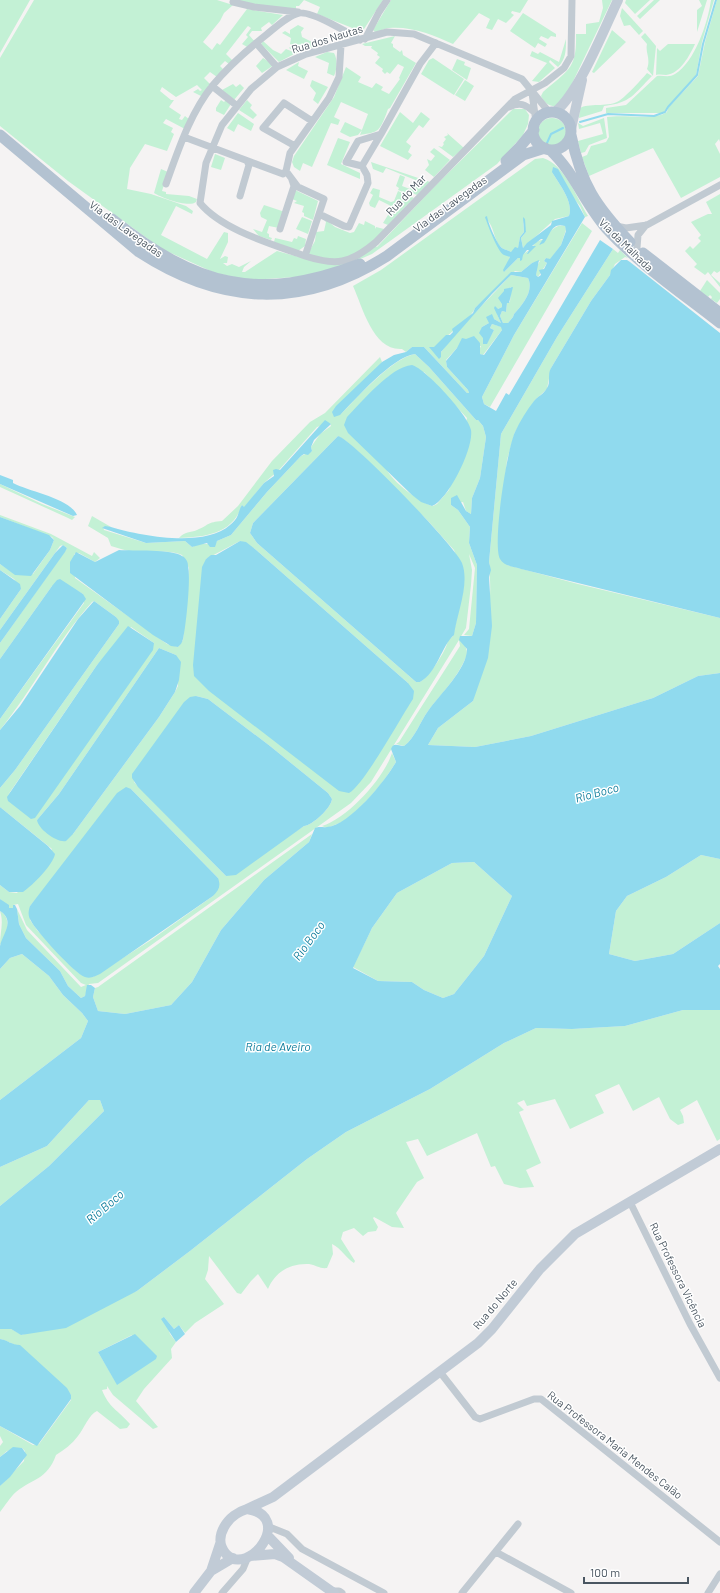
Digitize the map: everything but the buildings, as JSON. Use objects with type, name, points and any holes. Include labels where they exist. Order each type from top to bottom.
[{"type":"main road","points":[[585,70],[571,132],[566,144],[556,150],[547,149],[536,141],[534,121],[539,117],[552,112],[565,103],[585,70],[618,0]]},
{"type":"main road","points":[[552,112],[566,118],[571,132]]},
{"type":"main road","name":"Via das Lavegadas","points":[[0,130],[148,247],[174,262],[194,271],[232,283],[253,285],[300,282],[337,273],[367,262],[388,249],[484,179],[519,148],[534,121]]},
{"type":"main road","name":"Via da Malhada","points":[[571,132],[581,174],[601,209],[615,226],[637,248],[720,312]]},
{"type":"main road","name":"Via das Lavegadas","points":[[0,135],[139,252],[169,269],[208,285],[221,288],[247,293],[284,294],[309,291],[349,277],[387,256],[523,155],[547,149]]},
{"type":"main road","name":"Via da Malhada","points":[[547,149],[563,162],[589,206],[607,229],[647,266],[720,323]]},
{"type":"main road","points":[[148,247],[164,261],[185,272],[216,282],[221,288],[226,286],[265,289],[303,286],[330,280],[352,268]]},
{"type":"main road","name":"Rua do Norte","points":[[247,1510],[273,1496],[478,1343],[492,1329],[540,1269],[562,1245],[575,1234],[720,1149]]},
{"type":"main road","points":[[211,1571],[242,1558],[263,1544],[267,1526],[268,1505],[273,1496]]},
{"type":"main road","points":[[194,1593],[211,1571],[220,1544],[220,1536],[228,1521],[239,1512],[247,1510],[261,1513],[274,1543],[300,1567],[333,1592]]},
{"type":"main road","points":[[220,1544],[223,1550],[242,1558],[275,1554],[300,1567]]},
{"type":"street","points":[[233,2],[254,7],[300,13],[321,19],[362,39],[387,0]]},
{"type":"street","name":"Rua do Mar","points":[[200,203],[207,211],[236,228],[323,262],[341,262],[360,255],[376,242],[515,98],[539,88],[564,68],[571,56],[572,0]]},
{"type":"street","points":[[166,184],[184,137],[212,86],[256,43],[288,18],[300,13]]},
{"type":"street","name":"Rua dos Nautas","points":[[200,203],[206,163],[222,125],[236,105],[251,89],[277,67],[306,54],[341,46],[387,32],[414,34],[522,79],[531,91],[552,112]]},
{"type":"street","points":[[256,43],[277,67]]},
{"type":"street","points":[[362,166],[420,64],[436,43]]},
{"type":"street","points":[[305,256],[324,199],[298,186],[286,171],[290,153],[329,98],[339,77],[341,46]]},
{"type":"street","points":[[212,86],[236,105]]},
{"type":"street","points":[[531,91],[534,121]]},
{"type":"street","points":[[295,146],[263,128],[284,103],[312,121]]},
{"type":"street","points":[[507,108],[517,103],[526,105],[534,121]]},
{"type":"street","points":[[319,214],[349,227],[368,183],[367,175],[362,166],[346,162],[358,141],[381,134]]},
{"type":"street","points":[[184,137],[283,174],[286,171]]},
{"type":"street","points":[[240,196],[249,165],[248,161]]},
{"type":"street","points":[[280,229],[294,186],[292,180]]},
{"type":"street","points":[[615,226],[626,228],[646,225],[720,185]]},
{"type":"street","points":[[637,248],[638,234],[646,225]]},
{"type":"street","points":[[720,303],[720,312]]},
{"type":"street","name":"Rua Professora Vicência","points":[[630,1202],[690,1324],[720,1378]]},
{"type":"street","name":"Rua Professora Maria Mendes Calão","points":[[440,1372],[474,1417],[480,1419],[534,1399],[541,1399],[720,1542]]},
{"type":"street","points":[[462,1593],[518,1524]]},
{"type":"street","points":[[267,1526],[287,1534],[302,1549],[384,1593]]},
{"type":"street","points":[[496,1552],[571,1593]]},
{"type":"street","points":[[235,1578],[242,1558]]},
{"type":"street","points":[[222,1593],[243,1569],[242,1558]]},
{"type":"street","points":[[708,1593],[720,1574]]},
{"type":"street","points":[[333,1592],[339,1591],[342,1593]]},
{"type":"green space","points":[[0,0],[30,0],[0,53]]},
{"type":"green space","points":[[34,0],[217,0],[233,5],[224,13],[220,21],[203,42],[212,50],[217,43],[220,45],[247,9],[283,15],[272,25],[269,22],[261,28],[262,31],[252,31],[249,35],[255,42],[249,48],[242,44],[248,37],[246,35],[251,28],[248,26],[247,27],[226,54],[234,62],[229,64],[225,61],[220,66],[223,69],[217,77],[210,72],[204,78],[211,85],[203,97],[193,92],[198,89],[200,91],[202,90],[197,85],[176,97],[162,87],[160,91],[171,100],[174,100],[169,107],[181,115],[179,119],[182,120],[185,116],[190,120],[185,129],[166,119],[163,123],[173,128],[171,132],[174,134],[167,151],[145,144],[130,168],[127,189],[151,194],[186,206],[193,211],[192,214],[176,206],[161,235],[207,259],[224,232],[228,233],[228,242],[220,259],[225,256],[228,257],[227,263],[223,263],[227,266],[232,264],[239,267],[251,261],[244,267],[242,272],[245,272],[277,251],[299,257],[307,255],[315,241],[316,232],[324,231],[326,222],[319,214],[335,227],[350,233],[354,232],[359,223],[364,225],[365,221],[375,226],[375,229],[376,227],[384,229],[373,244],[377,247],[434,187],[513,109],[525,109],[529,115],[528,124],[523,135],[497,164],[372,254],[351,263],[311,276],[249,280],[215,273],[162,249],[68,181],[0,126],[0,58]]},
{"type":"green space","points":[[232,0],[304,0],[299,6],[296,6],[296,9],[277,9]]},
{"type":"green space","points":[[304,0],[383,0],[364,29],[360,31],[317,14],[320,7]]},
{"type":"green space","points":[[391,0],[528,0],[520,13],[512,11],[511,13],[514,15],[506,23],[498,19],[492,30],[486,28],[490,19],[479,13],[453,44],[430,34],[406,28],[387,28],[375,32],[373,30]]},
{"type":"green space","points":[[602,0],[612,0],[566,96],[558,106],[548,104],[541,96],[543,92],[565,73],[573,62],[576,46],[576,34],[586,34],[586,24],[599,22],[603,8]]},
{"type":"green space","points":[[626,0],[650,0],[635,14],[625,3]]},
{"type":"green space","points":[[654,0],[660,0],[640,19],[637,16]]},
{"type":"green space","points":[[699,0],[707,0],[697,32],[697,10],[702,6]]},
{"type":"green space","points":[[711,0],[714,0],[702,42],[696,75],[663,113],[606,113],[606,108],[626,105],[657,76],[673,75],[682,68],[689,60],[704,30]]},
{"type":"green space","points":[[717,0],[720,0],[720,142],[719,139],[715,144],[720,154],[720,177],[681,198],[653,148],[589,176],[582,157],[587,155],[591,146],[606,142],[609,137],[607,117],[647,117],[661,115],[667,112],[668,108],[698,76],[705,42]]},
{"type":"green space","points":[[622,8],[643,31],[639,35],[630,25],[624,26],[620,16]]},
{"type":"green space","points":[[523,13],[556,34],[556,37],[551,36],[548,39],[541,36],[539,39],[547,44],[545,47],[538,43],[535,48],[510,31]]},
{"type":"green space","points":[[298,25],[304,28],[301,32],[302,37],[318,45],[297,53],[289,48],[292,45],[290,44],[291,38],[282,33],[285,31],[290,34],[290,30]]},
{"type":"green space","points":[[612,30],[626,42],[594,73],[592,72]]},
{"type":"green space","points":[[645,33],[656,46],[653,76],[647,69],[647,44],[641,37]]},
{"type":"green space","points":[[395,36],[391,43],[393,44],[393,47],[400,52],[402,50],[403,55],[416,63],[388,109],[384,121],[380,127],[375,132],[360,135],[368,114],[341,102],[334,117],[340,120],[338,125],[331,123],[312,167],[303,163],[300,171],[294,167],[292,162],[294,156],[334,97],[346,67],[361,77],[358,82],[372,88],[376,83],[383,87],[381,90],[389,94],[400,79],[399,78],[404,67],[398,64],[390,74],[387,72],[385,74],[382,71],[383,69],[375,63],[380,57],[377,55],[378,53],[371,48],[372,46],[365,46],[362,44]]},
{"type":"green space","points":[[566,39],[565,54],[561,64],[558,67],[550,60],[549,62],[555,68],[539,82],[532,81],[547,63],[530,56],[532,51],[538,54],[540,52],[559,62]]},
{"type":"green space","points":[[263,41],[273,50],[281,54],[286,49],[296,53],[279,62],[261,44]]},
{"type":"green space","points":[[668,44],[695,44],[680,68],[671,74],[656,75],[657,48],[660,51]]},
{"type":"green space","points":[[327,52],[334,53],[337,62],[334,76],[327,73],[329,63],[315,57]]},
{"type":"green space","points":[[263,58],[274,65],[262,73],[256,66]]},
{"type":"green space","points":[[433,58],[464,79],[454,95],[421,74],[429,60]]},
{"type":"green space","points":[[457,59],[465,62],[464,65],[471,68],[467,80],[452,70]]},
{"type":"green space","points":[[299,62],[298,66],[308,71],[304,79],[286,70]]},
{"type":"green space","points":[[647,73],[652,76],[631,97],[620,103],[604,106],[602,111],[579,118],[580,108],[617,102]]},
{"type":"green space","points":[[312,80],[328,87],[318,104],[313,100],[316,93],[310,86]]},
{"type":"green space","points":[[465,80],[474,86],[465,101],[455,95]]},
{"type":"green space","points":[[233,84],[236,87],[240,84],[244,88],[234,100],[222,90]]},
{"type":"green space","points":[[221,100],[224,102],[226,100],[231,104],[224,115],[216,111],[216,108]]},
{"type":"green space","points":[[247,100],[252,105],[250,108],[257,115],[253,119],[239,110]]},
{"type":"green space","points":[[400,112],[413,123],[421,112],[430,119],[423,128],[419,125],[406,142],[411,146],[408,152],[412,155],[408,160],[380,146]]},
{"type":"green space","points":[[238,113],[254,124],[251,131],[238,124],[234,132],[227,128]]},
{"type":"green space","points":[[552,118],[562,122],[566,132],[562,142],[552,146],[542,142],[538,132],[542,122]]},
{"type":"green space","points":[[604,118],[607,138],[589,145],[585,152],[581,153],[578,141],[603,134],[600,123],[579,129],[578,123],[583,126]]},
{"type":"green space","points":[[345,122],[362,130],[358,135],[350,137],[340,132]]},
{"type":"green space","points":[[447,133],[464,148],[453,157],[438,146],[442,147],[446,139],[444,137],[448,135]]},
{"type":"green space","points":[[338,138],[350,142],[341,164],[360,173],[360,179],[327,165]]},
{"type":"green space","points":[[434,148],[450,160],[434,177],[425,170],[429,165],[427,159],[431,161],[435,156],[430,152]]},
{"type":"green space","points":[[215,154],[225,158],[221,170],[211,167]]},
{"type":"green space","points":[[543,158],[551,161],[564,174],[588,216],[585,217],[580,206],[552,172],[568,199],[570,211],[569,216],[555,219],[523,248],[521,238],[526,232],[523,220],[524,232],[520,237],[518,249],[511,252],[503,249],[499,245],[489,222],[486,219],[497,244],[510,257],[504,272],[518,258],[529,250],[527,254],[536,242],[544,239],[539,245],[553,229],[565,226],[566,230],[561,245],[550,260],[546,258],[544,261],[547,263],[538,277],[536,275],[537,266],[540,261],[532,263],[521,272],[515,271],[475,308],[468,318],[434,348],[439,355],[453,336],[511,275],[528,278],[530,288],[527,297],[508,323],[503,323],[500,316],[502,311],[506,312],[507,303],[510,302],[511,287],[504,291],[502,307],[498,309],[497,314],[501,323],[494,319],[489,320],[489,323],[482,327],[484,341],[488,341],[494,330],[490,328],[492,324],[502,327],[502,330],[483,355],[480,354],[479,350],[481,346],[457,348],[446,360],[447,367],[468,390],[469,393],[467,393],[424,347],[412,347],[406,352],[402,349],[392,348],[376,336],[365,316],[353,286],[381,270],[535,159]]},
{"type":"green space","points":[[371,162],[430,182],[417,195],[412,193],[411,195],[398,190],[399,188],[396,186],[400,175],[405,177],[402,186],[410,189],[413,181],[425,184],[386,168],[383,173],[373,169]]},
{"type":"green space","points":[[161,169],[168,172],[162,191],[166,192],[166,194],[189,196],[197,199],[196,202],[193,204],[182,203],[169,200],[154,193]]},
{"type":"green space","points":[[373,188],[380,190],[379,197],[391,202],[394,201],[398,191],[414,198],[388,225],[383,223],[393,207],[379,200],[375,208],[370,206],[369,203],[373,195],[370,193]]},
{"type":"green space","points":[[295,190],[318,201],[313,220],[304,216],[304,213],[302,212],[304,206],[294,203],[297,201],[292,199]]},
{"type":"green space","points":[[720,194],[720,271],[717,273],[714,271],[711,275],[720,283],[720,287],[708,272],[705,275],[694,267],[697,264],[685,251],[690,246],[693,249],[701,241],[698,238],[701,235],[691,222],[708,214],[712,214],[706,202]]},
{"type":"green space","points":[[264,205],[285,212],[279,228],[269,226],[267,233],[269,234],[269,237],[272,238],[271,240],[259,236],[253,229],[262,232],[267,220],[261,217],[260,213]]},
{"type":"green space","points":[[302,217],[312,221],[308,234],[296,229]]},
{"type":"green space","points":[[582,223],[592,231],[490,407],[484,404],[482,397],[514,335]]},
{"type":"green space","points":[[298,236],[306,239],[305,246],[298,251],[274,242],[275,238],[292,242],[294,238],[297,239]]},
{"type":"green space","points":[[613,249],[618,253],[620,250],[628,258],[625,257],[615,264],[610,275],[591,301],[551,368],[547,389],[535,400],[515,432],[507,460],[499,536],[507,565],[578,584],[720,618],[720,673],[698,676],[653,698],[531,736],[475,747],[428,745],[438,728],[473,701],[485,641],[489,610],[489,562],[501,434],[557,337]]},
{"type":"green space","points":[[707,280],[720,293],[720,299],[717,303],[711,299],[712,297],[710,295],[708,297],[700,291]]},
{"type":"green space","points":[[415,354],[429,367],[483,426],[486,437],[480,478],[472,498],[471,514],[466,511],[463,502],[451,505],[458,510],[470,527],[469,543],[477,565],[476,623],[472,636],[464,635],[469,629],[475,568],[469,554],[472,570],[471,585],[466,628],[460,638],[466,647],[467,652],[463,664],[428,711],[408,743],[404,746],[396,744],[399,742],[460,646],[459,640],[371,782],[351,803],[98,983],[89,984],[85,996],[81,998],[68,986],[60,971],[26,938],[19,924],[17,909],[27,930],[81,987],[86,985],[81,983],[26,925],[18,904],[13,905],[13,908],[9,908],[0,899],[0,885],[9,892],[17,893],[52,849],[0,807],[0,788],[15,770],[119,624],[116,617],[94,601],[92,602],[56,649],[0,730],[0,719],[84,603],[83,594],[74,589],[52,586],[0,659],[0,643],[67,548],[63,545],[60,546],[0,630],[0,619],[21,589],[14,579],[0,570],[0,564],[9,570],[33,574],[50,550],[54,540],[52,537],[0,517],[0,515],[51,534],[92,556],[94,552],[100,558],[95,562],[79,553],[74,554],[75,578],[167,644],[178,647],[183,640],[189,568],[182,555],[171,552],[135,552],[111,546],[108,538],[88,526],[92,516],[111,527],[103,527],[104,530],[146,543],[185,541],[192,547],[199,544],[215,544],[217,541],[231,535],[267,492],[301,456],[312,451],[311,447],[320,434],[331,426],[330,423],[317,427],[279,470],[264,483],[244,508],[242,505],[238,515],[225,528],[208,535],[179,538],[185,533],[197,530],[217,521],[222,521],[238,506],[272,461],[310,422],[325,413],[380,357],[382,362],[340,415],[375,380],[406,357]],"holes":[[[424,372],[467,418],[449,490],[437,504],[433,506],[421,501],[394,480],[383,462],[364,400],[389,376]],[[338,436],[346,441],[429,522],[454,550],[464,577],[462,594],[453,636],[448,640],[433,669],[424,679],[420,682],[416,682],[257,543],[250,533],[253,523]],[[240,541],[255,549],[408,683],[387,740],[380,751],[206,559]],[[131,627],[154,643],[8,795],[97,665]],[[159,648],[176,655],[178,686],[175,692],[159,717],[73,834],[37,820],[59,794]],[[196,696],[208,699],[270,746],[328,793],[332,799],[325,811],[312,823],[304,826],[226,876],[134,782]],[[131,789],[218,878],[213,896],[151,940],[93,977],[75,970],[37,930],[30,920],[30,906]]]},
{"type":"green space","points":[[0,484],[42,504],[75,517],[72,520],[0,487]]},
{"type":"green space","points":[[392,753],[396,762],[380,785],[367,800],[347,819],[327,828],[322,826],[343,815],[364,796],[381,774]]},
{"type":"green space","points":[[312,834],[309,842],[264,880],[221,930],[192,982],[171,1005],[125,1014],[98,1011],[93,997],[95,988]]},
{"type":"green space","points":[[701,855],[720,859],[720,923],[673,954],[635,961],[609,954],[616,911],[627,896],[666,877]]},
{"type":"green space","points":[[474,862],[512,896],[484,956],[454,994],[443,998],[424,990],[412,982],[378,981],[353,967],[372,928],[397,893],[452,863]]},
{"type":"green space","points":[[0,911],[6,918],[8,927],[5,937],[0,945],[2,924]]},
{"type":"green space","points":[[22,954],[49,976],[63,995],[82,1013],[88,1021],[81,1038],[0,1100],[0,969],[10,958]]},
{"type":"green space","points":[[683,1010],[720,1010],[720,1139],[717,1141],[697,1100],[680,1110],[684,1123],[678,1125],[670,1119],[659,1097],[633,1111],[619,1084],[595,1095],[604,1113],[570,1129],[555,1099],[527,1106],[524,1100],[517,1103],[524,1110],[519,1112],[541,1163],[526,1170],[534,1187],[520,1188],[504,1184],[495,1166],[491,1167],[477,1133],[427,1156],[418,1139],[406,1142],[424,1178],[417,1182],[396,1213],[404,1228],[392,1227],[374,1217],[373,1218],[378,1227],[376,1231],[368,1232],[363,1236],[354,1228],[343,1232],[341,1239],[355,1261],[354,1263],[332,1244],[333,1254],[327,1268],[309,1264],[290,1267],[279,1273],[268,1289],[258,1274],[241,1294],[237,1293],[209,1256],[208,1270],[205,1279],[224,1304],[195,1323],[185,1333],[179,1325],[174,1329],[164,1317],[170,1334],[176,1342],[171,1349],[172,1358],[144,1389],[136,1401],[158,1427],[153,1429],[113,1395],[107,1386],[107,1389],[102,1390],[111,1405],[130,1424],[127,1428],[120,1429],[97,1411],[89,1418],[76,1439],[68,1447],[56,1455],[44,1474],[16,1492],[0,1512],[0,1486],[24,1461],[25,1451],[22,1448],[7,1451],[0,1457],[0,1446],[3,1442],[0,1436],[0,1426],[33,1445],[39,1444],[71,1400],[71,1395],[20,1346],[0,1339],[0,1329],[11,1329],[22,1335],[137,1291],[307,1159],[346,1132],[430,1089],[504,1043],[536,1028],[572,1029],[625,1026]],"holes":[[[132,1335],[117,1384],[98,1352]]]},
{"type":"green space","points":[[89,1100],[100,1100],[104,1111],[49,1166],[0,1206],[0,1167],[47,1146]]},
{"type":"water","name":"Ria de Aveiro","points":[[553,167],[558,169],[585,217],[514,335],[482,397],[484,404],[496,411],[506,393],[509,395],[600,240],[613,249],[557,337],[501,434],[489,562],[491,570],[489,577],[492,626],[488,658],[473,701],[438,728],[428,745],[475,747],[531,736],[653,698],[698,676],[720,673],[720,859],[701,855],[666,877],[627,896],[616,911],[609,954],[635,961],[673,954],[720,923],[720,964],[718,966],[720,969],[720,1010],[683,1010],[625,1026],[572,1029],[536,1028],[504,1043],[430,1089],[346,1132],[307,1159],[137,1291],[66,1328],[21,1335],[11,1329],[0,1329],[0,1206],[49,1166],[104,1111],[100,1100],[89,1100],[47,1146],[0,1167],[0,1100],[81,1038],[88,1021],[82,1013],[63,995],[49,976],[22,954],[10,958],[0,969],[0,946],[8,924],[5,915],[0,911],[0,899],[9,905],[9,908],[13,908],[13,905],[15,905],[19,924],[26,938],[60,971],[68,986],[81,998],[85,996],[87,985],[91,985],[95,988],[93,997],[98,1011],[125,1014],[171,1005],[192,982],[221,930],[264,880],[309,842],[315,828],[326,827],[346,819],[366,801],[384,780],[396,762],[391,749],[392,747],[395,745],[404,746],[408,743],[428,711],[458,673],[466,657],[467,649],[459,640],[460,636],[472,636],[476,623],[477,565],[469,543],[470,527],[458,510],[451,505],[451,498],[457,495],[466,511],[471,514],[472,498],[480,478],[486,437],[483,426],[478,420],[476,420],[429,367],[415,354],[396,362],[386,370],[375,379],[340,415],[334,417],[332,412],[336,406],[382,362],[394,355],[406,352],[412,347],[424,347],[467,393],[469,393],[447,367],[446,361],[457,348],[462,338],[466,339],[474,336],[480,343],[480,354],[484,355],[502,330],[501,327],[492,324],[490,328],[494,330],[487,344],[483,344],[483,338],[479,333],[482,327],[489,323],[486,317],[492,314],[494,319],[501,323],[494,308],[495,306],[498,309],[502,307],[502,304],[498,298],[504,289],[513,287],[509,303],[507,303],[506,312],[502,311],[500,316],[503,323],[508,323],[527,297],[530,288],[528,278],[511,275],[492,294],[441,352],[441,357],[439,359],[429,347],[434,347],[446,335],[450,335],[453,332],[452,329],[473,313],[475,308],[511,272],[521,272],[532,263],[539,260],[536,275],[538,277],[541,275],[539,270],[544,269],[547,263],[544,261],[546,258],[550,259],[561,245],[566,231],[565,226],[560,225],[554,228],[544,243],[539,245],[543,239],[541,239],[532,246],[536,246],[528,254],[529,250],[527,250],[523,255],[522,260],[520,261],[520,258],[518,258],[504,272],[503,270],[510,257],[504,255],[499,249],[485,217],[487,216],[493,233],[500,246],[511,252],[515,247],[518,248],[520,237],[524,232],[523,217],[525,219],[526,232],[521,238],[523,248],[527,243],[551,225],[552,221],[569,216],[570,211],[568,199],[552,172]],"holes":[[[474,862],[512,896],[484,956],[454,994],[443,998],[424,990],[412,982],[378,981],[353,968],[372,928],[397,893],[452,863]]]},
{"type":"water","points":[[621,260],[627,260],[630,262],[720,333],[720,618],[512,567],[500,559],[498,550],[499,517],[508,457],[515,432],[531,404],[546,390],[549,383],[549,373],[551,368],[591,301],[610,275],[611,270]]},
{"type":"water","points":[[412,365],[427,375],[446,394],[463,414],[471,430],[469,448],[459,472],[446,494],[432,506],[421,502],[412,495],[348,433],[344,425],[347,417],[368,394],[386,378],[404,367]]},
{"type":"water","points":[[325,420],[331,424],[314,440],[311,447],[312,451],[308,455],[304,454],[301,456],[267,492],[231,535],[217,541],[215,547],[210,547],[207,543],[192,547],[185,541],[146,543],[102,528],[105,526],[139,534],[172,538],[205,536],[219,532],[233,522],[242,505],[244,507],[264,483],[274,476],[273,470],[280,470]]},
{"type":"water","points":[[338,436],[362,455],[403,494],[442,536],[462,563],[465,580],[464,589],[454,635],[446,645],[431,672],[420,682],[416,682],[257,543],[250,533],[253,523]]},
{"type":"water","points":[[0,475],[13,480],[13,483],[66,504],[73,509],[77,515],[73,516],[0,484]]},
{"type":"water","points":[[0,517],[49,535],[54,540],[50,550],[31,576],[15,575],[0,564]]},
{"type":"water","points":[[240,541],[246,542],[255,549],[408,683],[414,691],[413,699],[382,750],[364,777],[349,793],[339,791],[209,691],[194,676],[193,665],[202,567],[206,559],[211,555],[216,555]]},
{"type":"water","points":[[63,545],[67,548],[65,552],[0,643],[0,630],[55,553]]},
{"type":"water","points":[[119,550],[170,552],[185,558],[189,572],[189,591],[183,639],[178,647],[171,646],[153,635],[70,573],[70,562],[76,552],[95,562]]},
{"type":"water","points":[[0,570],[20,584],[21,589],[0,619]]},
{"type":"water","points":[[60,579],[83,594],[86,599],[0,719],[0,659],[52,586],[57,580]]},
{"type":"water","points":[[94,601],[116,617],[119,624],[15,770],[0,788],[0,730],[20,706],[78,619]]},
{"type":"water","points":[[128,626],[154,643],[153,650],[35,818],[31,819],[8,801],[7,797],[97,665]]},
{"type":"water","points":[[159,648],[176,655],[181,662],[179,680],[175,692],[159,717],[73,834],[66,841],[53,838],[44,831],[38,824],[37,820],[59,794]]},
{"type":"water","points":[[196,696],[208,699],[270,746],[328,793],[332,799],[325,811],[312,823],[304,826],[236,875],[226,876],[138,787],[132,778],[132,774],[184,702],[190,697]]},
{"type":"water","points":[[126,787],[131,789],[218,878],[219,886],[218,890],[213,896],[100,974],[87,978],[65,961],[34,926],[29,916],[29,910],[30,906],[117,793]]},
{"type":"water","points":[[0,807],[48,846],[55,854],[47,869],[23,892],[9,892],[0,885]]},
{"type":"water","points":[[164,1317],[174,1329],[179,1325],[185,1334],[176,1342],[161,1319]]},
{"type":"water","points":[[135,1334],[157,1356],[156,1359],[117,1385],[98,1352]]},
{"type":"water","points":[[0,1339],[20,1345],[67,1388],[71,1395],[71,1399],[37,1446],[0,1426]]},
{"type":"water","points":[[13,1447],[22,1448],[27,1455],[10,1477],[0,1486],[0,1457]]},
{"type":"waterway","points":[[580,122],[608,114],[654,116],[665,112],[697,75],[703,44],[716,0]]},
{"type":"waterway","points":[[547,143],[551,134],[563,128]]},
{"type":"water label","name":"Rio Boco","points":[[597,793]]},
{"type":"water label","name":"Rio Boco","points":[[309,941]]},
{"type":"water label","name":"Rio Boco","points":[[105,1207]]}]
